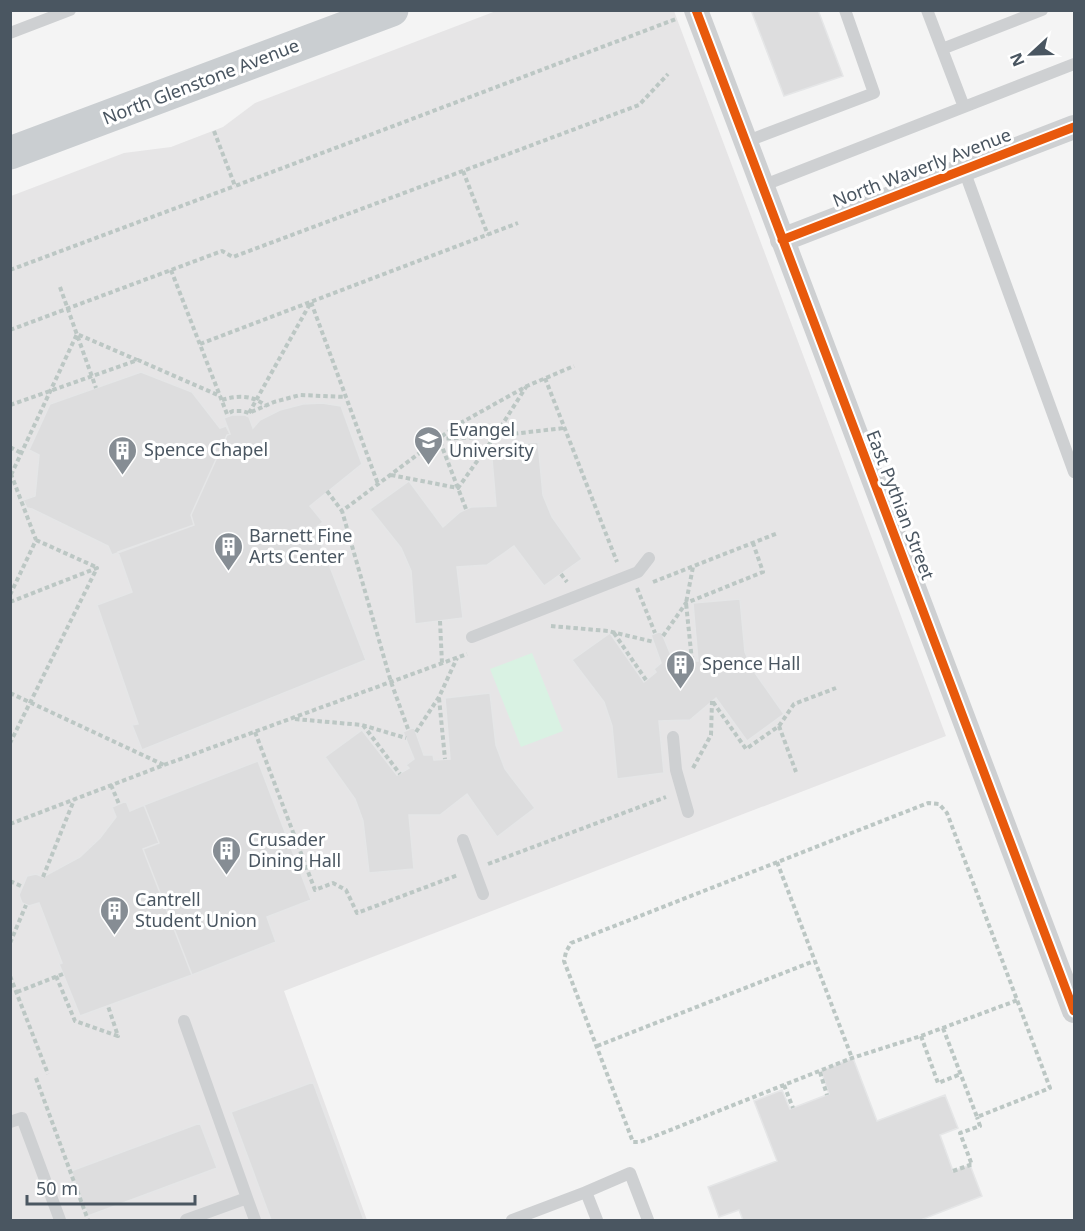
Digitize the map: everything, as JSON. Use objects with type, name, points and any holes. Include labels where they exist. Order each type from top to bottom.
[{"type":"main road","name":"North Glenstone Avenue","points":[[10,153],[392,10]]},
{"type":"street","name":"East Pythian Street","points":[[686,14],[745,142],[1074,1011]]},
{"type":"street","name":"North Waverly Avenue","points":[[782,240],[1074,127]]},
{"type":"lane","points":[[10,33],[69,10]]},
{"type":"lane","points":[[745,142],[874,93],[845,10]]},
{"type":"lane","points":[[927,10],[964,107]]},
{"type":"lane","points":[[942,50],[1042,10]]},
{"type":"lane","points":[[762,186],[1074,64]]},
{"type":"lane","points":[[964,170],[1074,472]]},
{"type":"lane","points":[[472,637],[638,572],[649,558]]},
{"type":"lane","points":[[674,738],[676,770],[688,812]]},
{"type":"lane","points":[[463,840],[483,894]]},
{"type":"lane","points":[[184,1021],[255,1221]]},
{"type":"lane","points":[[10,1122],[22,1118],[60,1221]]},
{"type":"lane","points":[[512,1221],[630,1173],[648,1221]]},
{"type":"lane","points":[[586,1192],[597,1221]]},
{"type":"lane","points":[[186,1221],[247,1198]]},
{"type":"path","points":[[10,270],[686,14]]},
{"type":"path","points":[[10,330],[222,251],[233,257],[639,105],[668,74]]},
{"type":"path","points":[[214,131],[235,186]]},
{"type":"path","points":[[463,171],[488,235]]},
{"type":"path","points":[[200,344],[518,223]]},
{"type":"path","points":[[171,270],[227,414],[249,413],[300,394],[346,397]]},
{"type":"path","points":[[60,287],[96,388]]},
{"type":"path","points":[[311,302],[378,484]]},
{"type":"path","points":[[249,413],[311,302]]},
{"type":"path","points":[[77,334],[221,398],[238,396],[256,399],[267,406]]},
{"type":"path","points":[[77,334],[11,474],[36,540],[97,568]]},
{"type":"path","points":[[10,405],[138,360]]},
{"type":"path","points":[[342,511],[457,425],[527,386],[574,366]]},
{"type":"path","points":[[545,378],[623,578],[629,591],[637,588],[656,633]]},
{"type":"path","points":[[458,488],[527,386]]},
{"type":"path","points":[[439,439],[495,436],[564,428]]},
{"type":"path","points":[[439,439],[466,509]]},
{"type":"path","points":[[10,447],[21,453]]},
{"type":"path","points":[[391,475],[458,488]]},
{"type":"path","points":[[327,491],[342,511],[391,682],[408,729]]},
{"type":"path","points":[[648,584],[778,533]]},
{"type":"path","points":[[10,595],[36,540]]},
{"type":"path","points":[[663,636],[686,603],[764,572],[753,543]]},
{"type":"path","points":[[692,661],[686,603],[693,566]]},
{"type":"path","points":[[10,602],[97,568]]},
{"type":"path","points":[[10,744],[97,568]]},
{"type":"path","points":[[440,621],[442,663]]},
{"type":"path","points":[[541,625],[614,632],[654,642]]},
{"type":"path","points":[[614,632],[646,680]]},
{"type":"path","points":[[10,824],[468,654]]},
{"type":"path","points":[[416,732],[439,697],[457,658]]},
{"type":"path","points":[[712,701],[746,749],[779,726],[794,704],[836,688]]},
{"type":"path","points":[[10,693],[164,765]]},
{"type":"path","points":[[439,697],[445,759]]},
{"type":"path","points":[[291,719],[362,725],[406,738]]},
{"type":"path","points":[[362,725],[399,774]]},
{"type":"path","points":[[779,726],[796,772]]},
{"type":"path","points":[[111,785],[119,804]]},
{"type":"path","points":[[43,877],[74,799]]},
{"type":"path","points":[[977,1117],[1050,1088],[1018,1000],[947,813],[939,804],[928,803],[571,943],[566,952],[564,961],[633,1142],[640,1142],[852,1058],[921,1036],[1018,1000]]},
{"type":"path","points":[[777,862],[852,1058]]},
{"type":"path","points":[[10,881],[23,887]]},
{"type":"path","points":[[10,943],[26,905]]},
{"type":"path","points":[[597,1046],[814,961]]},
{"type":"path","points":[[16,992],[63,974]]},
{"type":"path","points":[[10,976],[48,1074]]},
{"type":"path","points":[[56,976],[75,1021],[118,1036],[108,1006]]},
{"type":"path","points":[[943,1028],[980,1126],[960,1133],[972,1165],[953,1171]]},
{"type":"path","points":[[921,1036],[938,1083],[961,1074]]},
{"type":"path","points":[[820,1072],[827,1095]]},
{"type":"path","points":[[36,1078],[88,1221]]},
{"type":"path","points":[[784,1085],[793,1108]]},
{"type":"shaded area","name":"Evangel University","points":[[496,11],[674,11],[946,736],[284,991],[367,1220],[11,1220],[11,196],[124,153],[171,147],[223,127],[255,103]]},
{"type":"green space","points":[[532,653],[563,731],[521,747],[490,669]]},
{"type":"building","points":[[751,10],[818,10],[843,76],[784,96]]},
{"type":"building","name":"Spence Chapel","points":[[141,372],[192,392],[220,428],[226,426],[230,434],[227,435],[191,515],[194,525],[112,555],[108,546],[27,508],[23,500],[35,496],[39,455],[29,450],[50,404]]},
{"type":"building","name":"Barnett Fine Arts Center","points":[[322,403],[341,406],[362,464],[310,506],[323,522],[315,528],[366,660],[142,750],[132,725],[138,724],[97,605],[132,592],[118,552],[194,525],[191,515],[227,435],[230,434],[224,418],[232,415],[245,415],[249,417],[253,428],[260,420],[280,410],[303,404]]},
{"type":"building","points":[[538,442],[543,495],[552,517],[582,559],[544,586],[514,546],[487,565],[457,567],[463,618],[415,624],[411,571],[401,548],[370,509],[409,481],[443,527],[460,512],[471,507],[496,506],[491,447]]},
{"type":"building","name":"Spence Hall","points":[[740,599],[745,652],[753,670],[784,714],[747,741],[716,698],[690,720],[659,721],[664,773],[617,779],[612,726],[604,702],[572,660],[610,633],[644,682],[656,672],[654,669],[661,663],[651,635],[661,631],[673,660],[681,658],[681,661],[698,661],[693,603]]},
{"type":"building","points":[[490,693],[496,745],[505,769],[535,808],[497,837],[467,794],[440,815],[409,815],[414,869],[369,873],[363,821],[355,799],[325,757],[362,730],[397,775],[409,768],[406,765],[414,759],[403,732],[414,727],[424,755],[433,755],[434,760],[450,759],[445,698]]},
{"type":"building","name":"Crusader Dining Hall","points":[[258,761],[311,900],[267,917],[276,942],[192,975],[143,849],[159,843],[144,805]]},
{"type":"building","name":"Cantrell Student Union","points":[[126,801],[130,811],[144,805],[159,843],[143,849],[192,975],[80,1016],[59,964],[62,963],[39,903],[29,906],[22,903],[19,895],[27,876],[36,874],[43,877],[80,857],[100,838],[116,817],[112,807]]},
{"type":"building","points":[[853,1058],[877,1121],[945,1095],[958,1128],[940,1135],[953,1171],[970,1165],[982,1196],[924,1220],[743,1220],[739,1210],[719,1217],[708,1187],[777,1161],[754,1101],[782,1090],[790,1109],[829,1094],[821,1071]]},
{"type":"building","points":[[313,1082],[364,1220],[271,1220],[231,1112]]},
{"type":"building","points":[[200,1123],[217,1168],[88,1216],[71,1171]]},
{"type":"cycle path","points":[[696,10],[1074,1011]]},
{"type":"cycle path","points":[[782,240],[1074,127]]},
{"type":"place","name":"Evangel University","points":[[428,466]]},
{"type":"place","name":"Spence Chapel","points":[[123,476]]},
{"type":"place","name":"Barnett Fine Arts Center","points":[[228,572]]},
{"type":"place","name":"Spence Hall","points":[[681,690]]},
{"type":"place","name":"Crusader Dining Hall","points":[[227,876]]},
{"type":"place","name":"Cantrell Student Union","points":[[114,936]]}]
